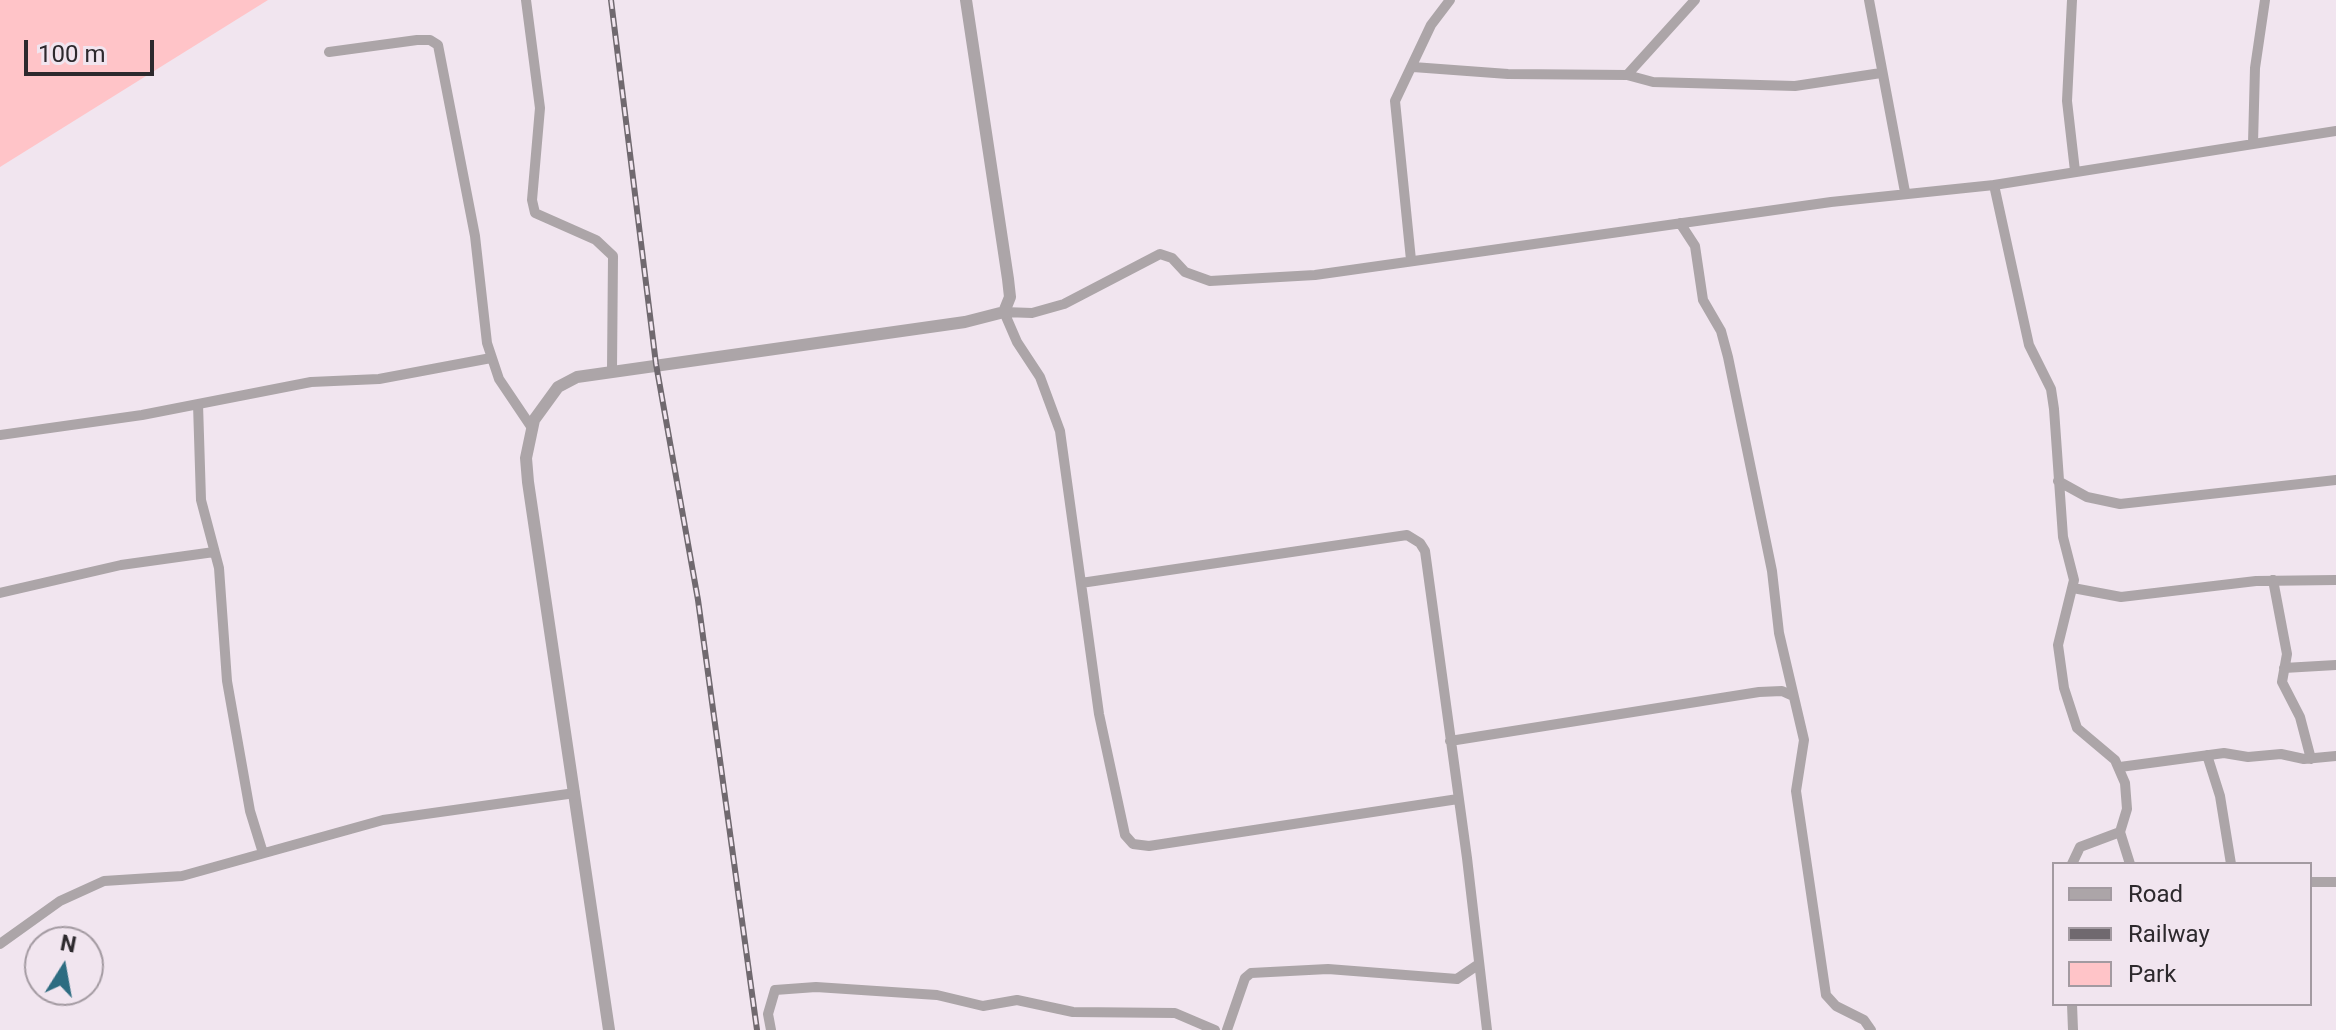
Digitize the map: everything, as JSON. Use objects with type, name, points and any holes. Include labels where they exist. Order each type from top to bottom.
[{"type":"street","points":[[526,0],[540,108],[532,200],[535,213],[596,240],[613,256],[612,369]]},
{"type":"street","points":[[966,0],[1008,279],[1010,297],[1004,312],[1055,411],[1105,745],[1125,835],[1133,844],[1149,846],[1458,799]]},
{"type":"street","points":[[1413,67],[1431,25],[1450,0]]},
{"type":"street","points":[[1627,75],[1695,0]]},
{"type":"street","points":[[1869,0],[1905,192]]},
{"type":"street","points":[[2072,0],[2067,101],[2075,171]]},
{"type":"street","points":[[2253,143],[2255,68],[2265,0]]},
{"type":"street","points":[[329,52],[417,40],[430,40],[438,45],[475,236],[491,358],[499,379],[532,428]]},
{"type":"street","points":[[1411,260],[1395,101],[1406,71],[1413,67],[1508,74],[1627,75],[1653,82],[1795,86],[1881,73]]},
{"type":"street","points":[[609,1030],[526,458],[532,428],[543,403],[558,387],[577,377],[612,369],[965,322],[1004,312],[1032,313],[1064,304],[1160,254],[1172,258],[1185,272],[1210,281],[1315,275],[1905,192],[1994,185],[2336,131]]},
{"type":"street","points":[[1994,185],[2029,345],[2051,389],[2057,432],[2063,537],[2071,565],[2073,588],[2058,645],[2064,688],[2077,728],[2120,767],[2127,809],[2120,832],[2129,862]]},
{"type":"street","points":[[1680,223],[1695,246],[1703,300],[1721,331],[1748,442],[1772,571],[1779,633],[1804,740],[1796,791],[1826,995],[1836,1006],[1864,1020],[1871,1030]]},
{"type":"street","points":[[0,435],[198,404],[311,382],[379,379],[491,358]]},
{"type":"street","points":[[198,404],[201,500],[219,568],[227,681],[250,811],[263,853]]},
{"type":"street","points":[[2058,481],[2087,497],[2120,504],[2336,480]]},
{"type":"street","points":[[1081,583],[1407,535],[1425,551],[1487,1030]]},
{"type":"street","points":[[0,593],[121,565],[214,552]]},
{"type":"street","points":[[2073,588],[2121,597],[2154,590],[2273,580],[2336,580]]},
{"type":"street","points":[[2273,580],[2287,654],[2282,682],[2300,717],[2311,759]]},
{"type":"street","points":[[2284,668],[2336,665]]},
{"type":"street","points":[[1450,741],[1759,692],[1782,691],[1793,696]]},
{"type":"street","points":[[2120,767],[2207,755],[2248,757],[2272,753],[2311,759],[2336,756]]},
{"type":"street","points":[[2207,755],[2220,796],[2231,862]]},
{"type":"street","points":[[0,944],[84,888],[104,881],[182,876],[383,820],[575,793]]},
{"type":"street","points":[[2073,862],[2080,847],[2120,832]]},
{"type":"street","points":[[2312,882],[2336,882]]},
{"type":"street","points":[[1227,1030],[1245,978],[1251,973],[1328,969],[1447,979],[1466,975],[1479,964]]},
{"type":"street","points":[[771,1030],[768,1014],[775,990],[816,987],[937,995],[983,1006],[1017,1000],[1052,1010],[1175,1013],[1215,1030]]},
{"type":"street","points":[[2072,1006],[2073,1030]]},
{"type":"green space","points":[[0,0],[268,0],[0,167]]},
{"type":"railway","points":[[611,0],[656,364],[698,600],[757,1030]]}]
